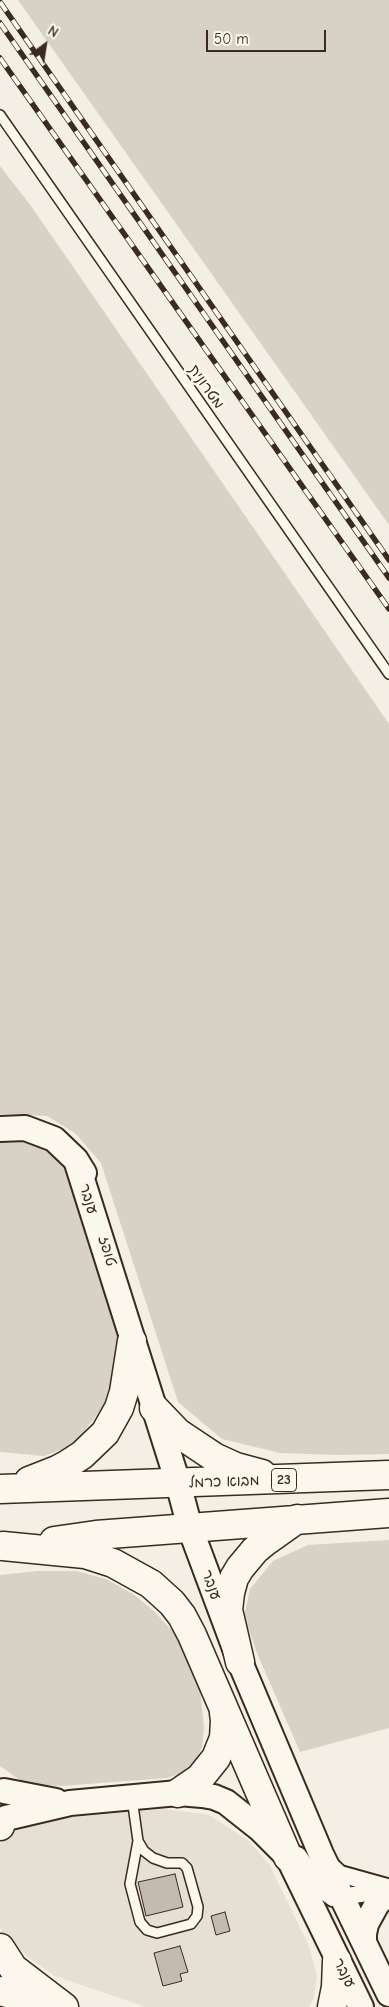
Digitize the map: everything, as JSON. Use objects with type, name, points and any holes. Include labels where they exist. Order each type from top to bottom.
[{"type":"highway","points":[[3,1489],[57,1470],[82,1455],[105,1433],[119,1408],[124,1392],[132,1341]]},
{"type":"highway","points":[[154,1408],[178,1433],[214,1457],[236,1467],[285,1480]]},
{"type":"highway","name":"מבוא כרמל","points":[[178,1484],[389,1475]]},
{"type":"highway","name":"23","points":[[3,1489],[178,1484]]},
{"type":"highway","points":[[2,1546],[96,1535],[389,1513]]},
{"type":"highway","points":[[240,1662],[228,1610],[234,1578],[255,1550],[298,1519]]},
{"type":"highway","points":[[2,1546],[85,1554],[113,1562],[151,1584],[163,1594],[182,1616],[192,1635],[288,1856]]},
{"type":"highway","points":[[178,1793],[200,1778],[220,1751],[224,1738],[225,1720],[222,1704]]},
{"type":"highway","points":[[0,1948],[13,1968],[64,2007]]},
{"type":"highway","points":[[332,2007],[338,1961]]},
{"type":"highway","points":[[0,1991],[59,2007]]},
{"type":"street","name":"טופז","points":[[0,1129],[25,1128],[39,1132],[54,1139],[76,1160],[82,1170],[93,1199],[132,1341]]},
{"type":"street","name":"ענבר","points":[[132,1341],[178,1484],[190,1528],[240,1662],[321,1854],[389,1994]]},
{"type":"street","points":[[2,1789],[70,1804]]},
{"type":"street","points":[[1,1823],[8,1800],[2,1789]]},
{"type":"street","points":[[1,1823],[70,1804],[178,1793],[202,1794],[226,1802],[260,1829],[288,1856]]},
{"type":"street","points":[[261,1796],[313,1879],[328,1895],[333,1898],[389,1890]]},
{"type":"street","points":[[321,1854],[340,1874],[389,1890]]},
{"type":"street","name":"ענבר","points":[[288,1856],[361,2007]]},
{"type":"street","points":[[364,1942],[364,1930],[369,1918],[381,1898],[389,1890]]},
{"type":"lane","name":"מטרונית","points":[[0,115],[389,674]]},
{"type":"lane","points":[[132,1798],[138,1841],[130,1884],[140,1922],[147,1930],[157,1933],[191,1924],[197,1916],[198,1907],[187,1868],[182,1863],[167,1862],[153,1858],[144,1852],[138,1841]]},
{"type":"shaded area","points":[[18,0],[389,0],[389,525]]},
{"type":"shaded area","points":[[0,166],[31,206],[389,724],[389,1454],[280,1453],[222,1439],[178,1402],[101,1163],[75,1133],[47,1116],[0,1114]]},
{"type":"shaded area","points":[[0,1139],[23,1139],[49,1148],[68,1166],[122,1343],[108,1398],[96,1416],[82,1434],[66,1448],[44,1456],[0,1452]]},
{"type":"shaded area","points":[[389,1540],[389,1728],[300,1752],[257,1653],[244,1617],[250,1589],[273,1561],[308,1545]]},
{"type":"shaded area","points":[[38,1571],[76,1571],[106,1579],[133,1594],[155,1612],[175,1634],[189,1656],[199,1679],[204,1727],[202,1748],[195,1761],[182,1773],[167,1778],[61,1786],[23,1782],[0,1766],[0,1575]]},
{"type":"shaded area","points":[[165,1809],[209,1815],[249,1841],[269,1864],[308,1944],[317,1976],[314,1997],[309,2007],[146,2007],[55,1976],[33,1961],[4,1935],[0,1927],[0,1844],[7,1835],[33,1823],[51,1819]]},
{"type":"building","points":[[175,1874],[183,1907],[146,1916],[138,1882]]},
{"type":"building","points":[[225,1912],[230,1931],[216,1935],[211,1916]]},
{"type":"building","points":[[180,1946],[188,1972],[180,1974],[182,1981],[163,1986],[154,1953]]},
{"type":"railway","points":[[0,2],[389,560]]},
{"type":"railway","points":[[0,23],[389,578]]},
{"type":"railway","points":[[0,58],[389,609]]}]
